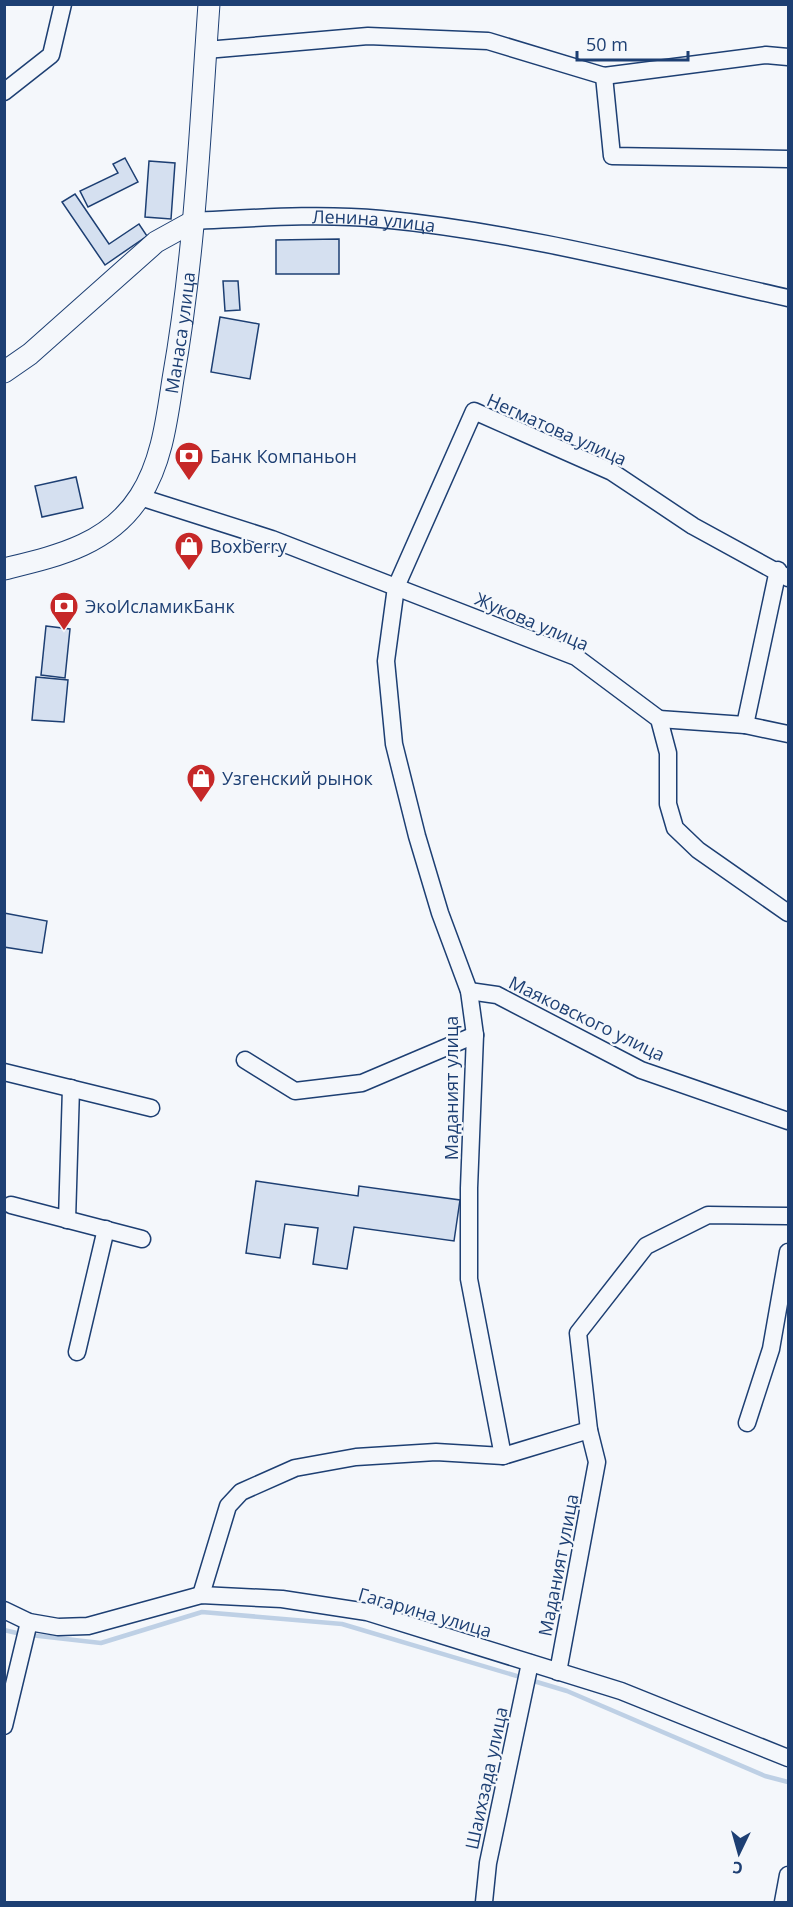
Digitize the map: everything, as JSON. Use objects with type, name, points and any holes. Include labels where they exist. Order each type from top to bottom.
[{"type":"main road","name":"Манаса улица","points":[[4,569],[78,549],[104,535],[140,497],[153,470],[165,427],[183,324],[194,221],[209,4]]},
{"type":"main road","name":"Ленина улица","points":[[4,372],[30,354],[156,242],[194,221]]},
{"type":"street","points":[[4,92],[51,55],[63,4]]},
{"type":"street","points":[[206,50],[368,36],[488,41],[604,76],[766,55],[789,57]]},
{"type":"street","points":[[604,76],[612,156],[789,159]]},
{"type":"street","name":"Ленина улица","points":[[194,221],[292,216],[380,219],[414,223],[495,234],[789,298]]},
{"type":"street","name":"Негматова улица","points":[[396,587],[474,411],[612,472],[693,525],[783,574]]},
{"type":"street","name":"Жукова улица","points":[[140,497],[272,539],[576,657],[658,719]]},
{"type":"street","points":[[745,725],[783,574]]},
{"type":"street","name":"Маданият улица","points":[[396,587],[386,661],[394,744],[440,913],[469,991],[475,1035],[469,1188],[469,1279],[503,1456]]},
{"type":"street","points":[[789,734],[745,725],[658,719],[668,753],[668,804],[675,828],[698,850],[789,913]]},
{"type":"street","name":"Маяковского улица","points":[[469,991],[497,995],[641,1070],[789,1121]]},
{"type":"street","points":[[245,1060],[295,1091],[362,1083],[475,1035]]},
{"type":"street","points":[[4,1072],[151,1108]]},
{"type":"street","points":[[67,1220],[71,1088]]},
{"type":"street","points":[[11,1205],[142,1239]]},
{"type":"street","name":"Маданият улица","points":[[558,1672],[597,1462],[589,1430],[578,1333],[646,1246],[708,1215],[789,1216]]},
{"type":"street","points":[[77,1352],[106,1229]]},
{"type":"street","points":[[747,1423],[771,1349],[789,1252]]},
{"type":"street","points":[[201,1595],[228,1506],[241,1492],[295,1468],[356,1457],[436,1452],[503,1456],[589,1430]]},
{"type":"street","name":"Гагарина улица","points":[[4,1610],[29,1622],[58,1627],[88,1626],[201,1595],[282,1599],[368,1612],[621,1691],[789,1758]]},
{"type":"street","points":[[4,1726],[29,1622]]},
{"type":"street","name":"Шаихзада улица","points":[[484,1902],[488,1863],[530,1663]]},
{"type":"street","points":[[783,1902],[789,1875]]},
{"type":"building","points":[[125,158],[138,182],[88,207],[80,191],[118,173],[113,164]]},
{"type":"building","points":[[149,161],[175,163],[171,219],[145,217]]},
{"type":"building","points":[[75,194],[109,244],[139,224],[147,236],[105,265],[62,202]]},
{"type":"building","points":[[339,239],[339,274],[276,274],[276,240]]},
{"type":"building","points":[[223,281],[238,281],[240,310],[225,311]]},
{"type":"building","points":[[220,317],[259,324],[250,379],[211,372]]},
{"type":"building","points":[[76,477],[83,508],[42,517],[35,486]]},
{"type":"building","points":[[46,626],[70,629],[65,678],[41,675]]},
{"type":"building","points":[[36,677],[68,680],[64,722],[32,720]]},
{"type":"building","points":[[4,913],[47,921],[42,953],[4,947]]},
{"type":"building","points":[[256,1181],[358,1196],[359,1186],[460,1200],[454,1241],[354,1227],[347,1269],[313,1264],[318,1228],[285,1224],[280,1258],[246,1253]]},
{"type":"waterway","points":[[30,1635],[101,1643],[202,1612],[342,1624],[567,1691],[765,1776],[788,1782]]},
{"type":"waterway","points":[[4,1630],[21,1634]]},
{"type":"place","name":"Банк Компаньон","points":[[189,482]]},
{"type":"place","name":"Boxberry","points":[[189,572]]},
{"type":"place","name":"ЭкоИсламикБанк","points":[[64,632]]},
{"type":"place","name":"Узгенский рынок","points":[[201,804]]}]
